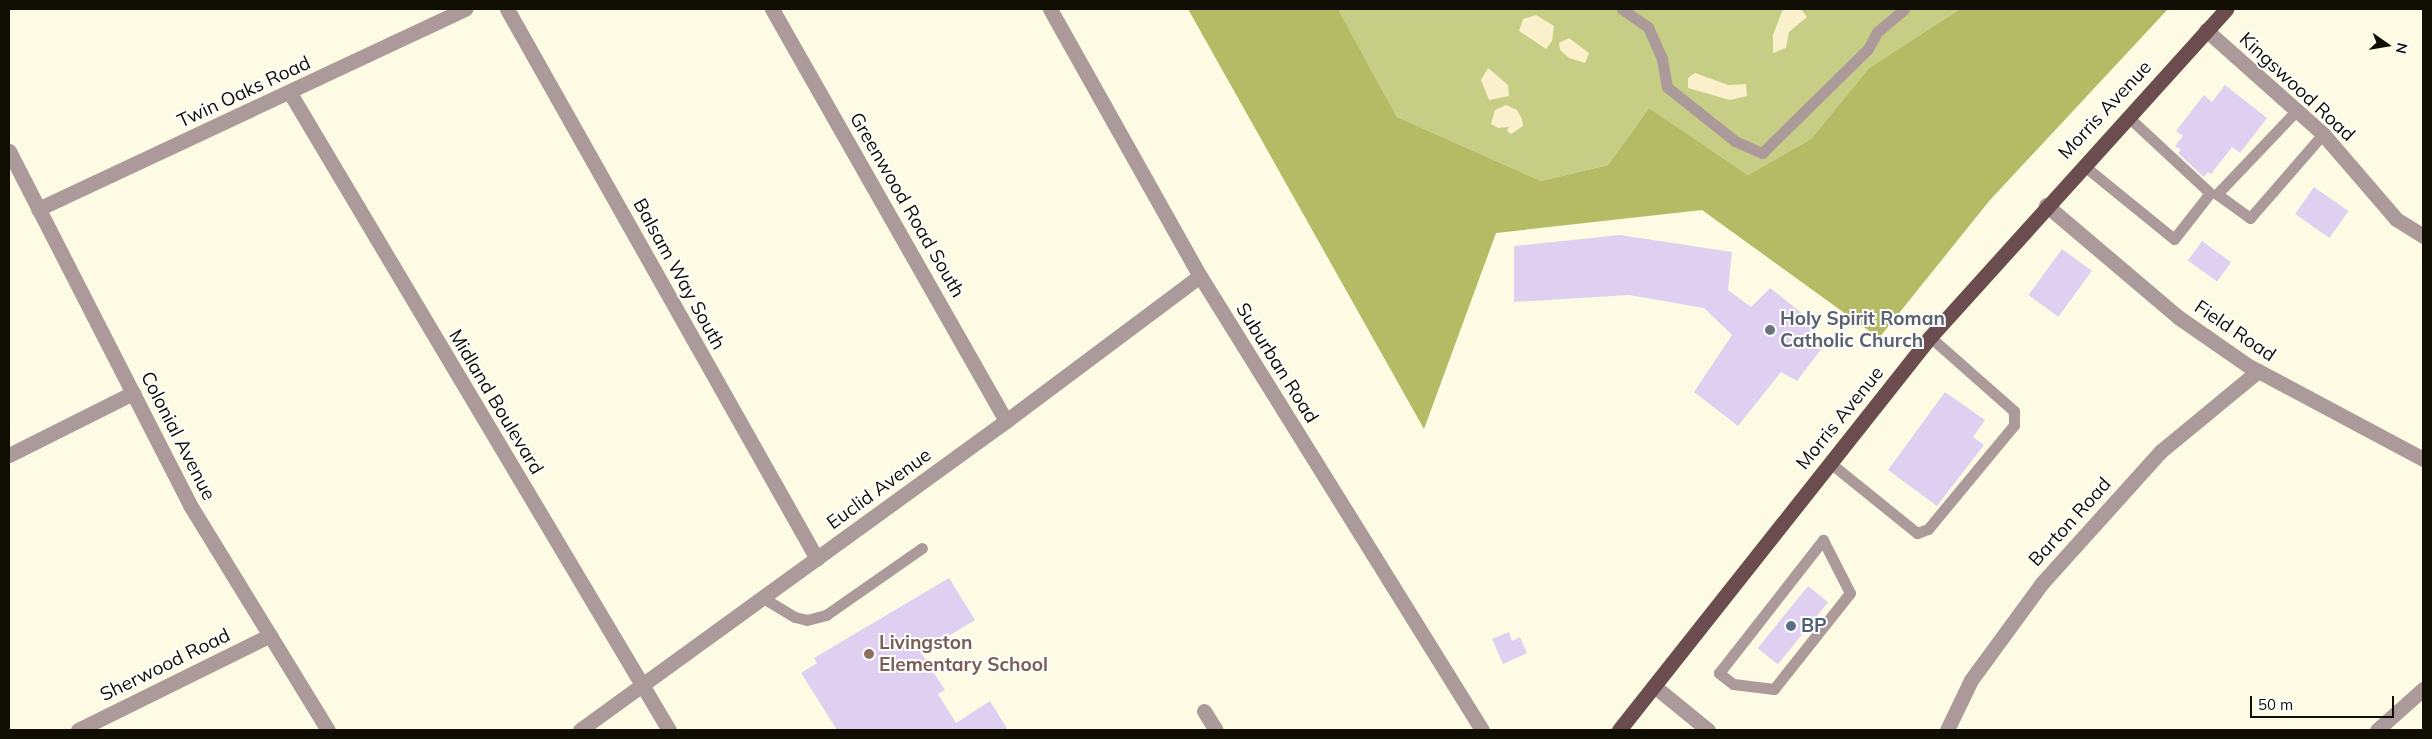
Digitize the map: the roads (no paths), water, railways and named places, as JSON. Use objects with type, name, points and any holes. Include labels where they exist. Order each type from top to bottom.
[{"type":"main road","name":"Morris Avenue","points":[[1619,730],[1828,462],[1930,337],[2046,205],[2226,9]]},
{"type":"street","name":"Twin Oaks Road","points":[[38,209],[290,93],[465,9]]},
{"type":"street","name":"Balsam Way South","points":[[507,9],[816,559]]},
{"type":"street","name":"Greenwood Road South","points":[[772,9],[1006,421]]},
{"type":"street","name":"Suburban Road","points":[[1050,9],[1200,276],[1482,730]]},
{"type":"street","name":"Kingswood Road","points":[[2206,30],[2323,134],[2396,220],[2423,236]]},
{"type":"street","name":"Midland Boulevard","points":[[290,93],[641,686],[669,730]]},
{"type":"street","name":"Colonial Avenue","points":[[9,151],[190,505],[328,730]]},
{"type":"street","name":"Field Road","points":[[2046,205],[2178,317],[2258,371],[2423,459]]},
{"type":"street","name":"Euclid Avenue","points":[[580,730],[1006,421],[1200,276]]},
{"type":"street","name":"Barton Road","points":[[1947,730],[1971,680],[2042,583],[2161,451],[2258,371]]},
{"type":"street","points":[[9,455],[133,393]]},
{"type":"street","name":"Sherwood Road","points":[[78,730],[270,635]]},
{"type":"street","points":[[1654,686],[1708,730]]},
{"type":"street","points":[[2377,730],[2423,689]]},
{"type":"street","points":[[1204,711],[1216,730]]},
{"type":"lane","points":[[1622,9],[1648,27],[1662,59],[1668,87],[1735,141],[1762,153],[1868,50],[1877,32],[1904,9]]},
{"type":"lane","points":[[2083,165],[2174,239],[2214,193],[2297,110]]},
{"type":"lane","points":[[2127,116],[2214,193],[2250,218],[2323,134]]},
{"type":"lane","points":[[1828,462],[1917,533],[1928,529],[2014,425],[2014,412],[1930,337]]},
{"type":"lane","points":[[1823,540],[1850,593],[1774,689],[1733,684],[1719,673],[1751,633],[1823,540]]},
{"type":"lane","points":[[763,598],[795,617],[807,620],[826,615],[922,548]]},
{"type":"place","name":"Holy Spirit Roman Catholic Church","points":[[1770,330]]},
{"type":"place","name":"BP","points":[[1791,626]]},
{"type":"place","name":"Livingston Elementary School","points":[[869,654]]}]
